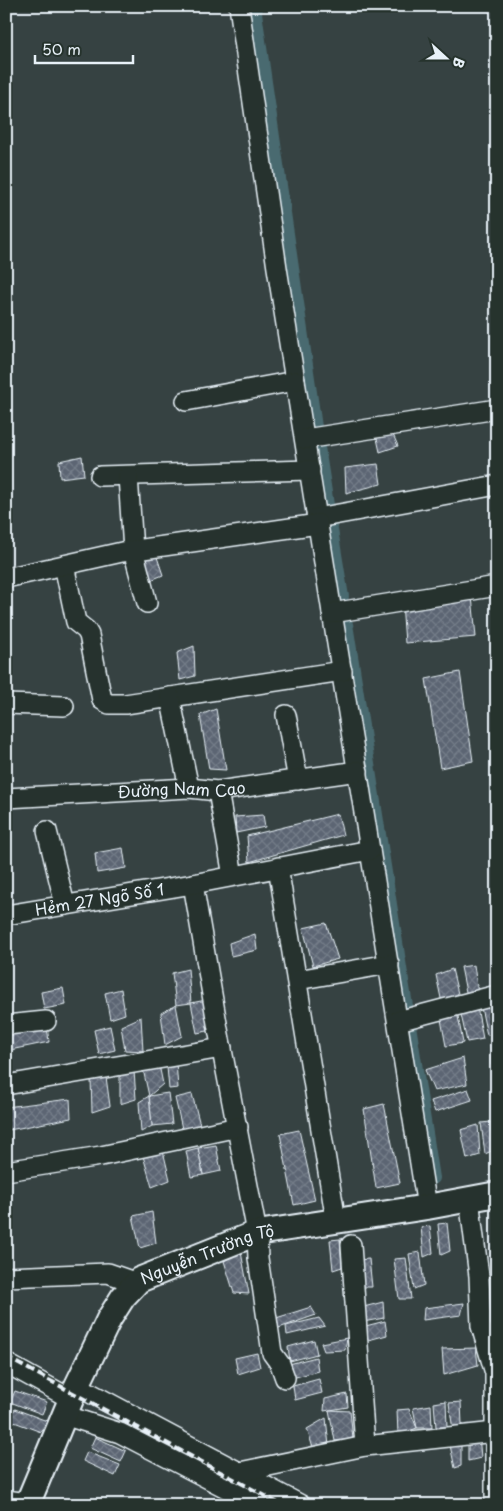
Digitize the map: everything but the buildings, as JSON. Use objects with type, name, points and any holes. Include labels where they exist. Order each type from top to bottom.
[{"type":"main road","name":"Nguyễn Trường Tộ","points":[[20,1503],[109,1319],[134,1282],[257,1233],[427,1207],[497,1194]]},
{"type":"street","points":[[239,6],[295,381],[427,1207]]},
{"type":"street","points":[[186,401],[295,381]]},
{"type":"street","points":[[305,439],[497,409]]},
{"type":"street","points":[[100,476],[310,470]]},
{"type":"street","points":[[128,476],[133,550],[147,604]]},
{"type":"street","points":[[6,578],[133,550],[318,521],[497,485]]},
{"type":"street","points":[[64,565],[76,622],[86,630],[102,700],[109,704],[125,704],[342,671]]},
{"type":"street","points":[[332,613],[497,586]]},
{"type":"street","points":[[170,697],[188,788]]},
{"type":"street","points":[[6,704],[64,706]]},
{"type":"street","points":[[286,715],[298,780]]},
{"type":"street","name":"Đường Nam Cao","points":[[6,798],[188,788],[218,791],[358,771]]},
{"type":"street","points":[[218,791],[234,876]]},
{"type":"street","points":[[47,831],[65,905]]},
{"type":"street","name":"Hẻm 27 Ngõ Số 1","points":[[6,915],[193,884],[370,850]]},
{"type":"street","points":[[278,867],[336,1221]]},
{"type":"street","points":[[193,884],[257,1233],[258,1258],[272,1353],[280,1364],[285,1378]]},
{"type":"street","points":[[297,980],[389,964]]},
{"type":"street","points":[[398,1021],[497,995]]},
{"type":"street","points":[[6,1025],[46,1021]]},
{"type":"street","points":[[6,1085],[222,1048]]},
{"type":"street","points":[[6,1171],[128,1150],[238,1127]]},
{"type":"street","points":[[470,1199],[479,1276],[481,1326],[495,1368],[495,1505]]},
{"type":"street","points":[[351,1245],[365,1446]]},
{"type":"street","points":[[6,1278],[108,1273],[134,1282]]},
{"type":"street","points":[[6,1363],[71,1400],[120,1433],[239,1499],[259,1505]]},
{"type":"street","points":[[71,1400],[240,1472],[301,1505]]},
{"type":"street","points":[[240,1472],[365,1446],[495,1432]]},
{"type":"waterway","points":[[254,6],[315,427]]},
{"type":"waterway","points":[[318,447],[327,505]]},
{"type":"waterway","points":[[331,530],[342,597]]},
{"type":"waterway","points":[[346,624],[433,1178]]},
{"type":"railway","points":[[6,1357],[282,1505]]}]
